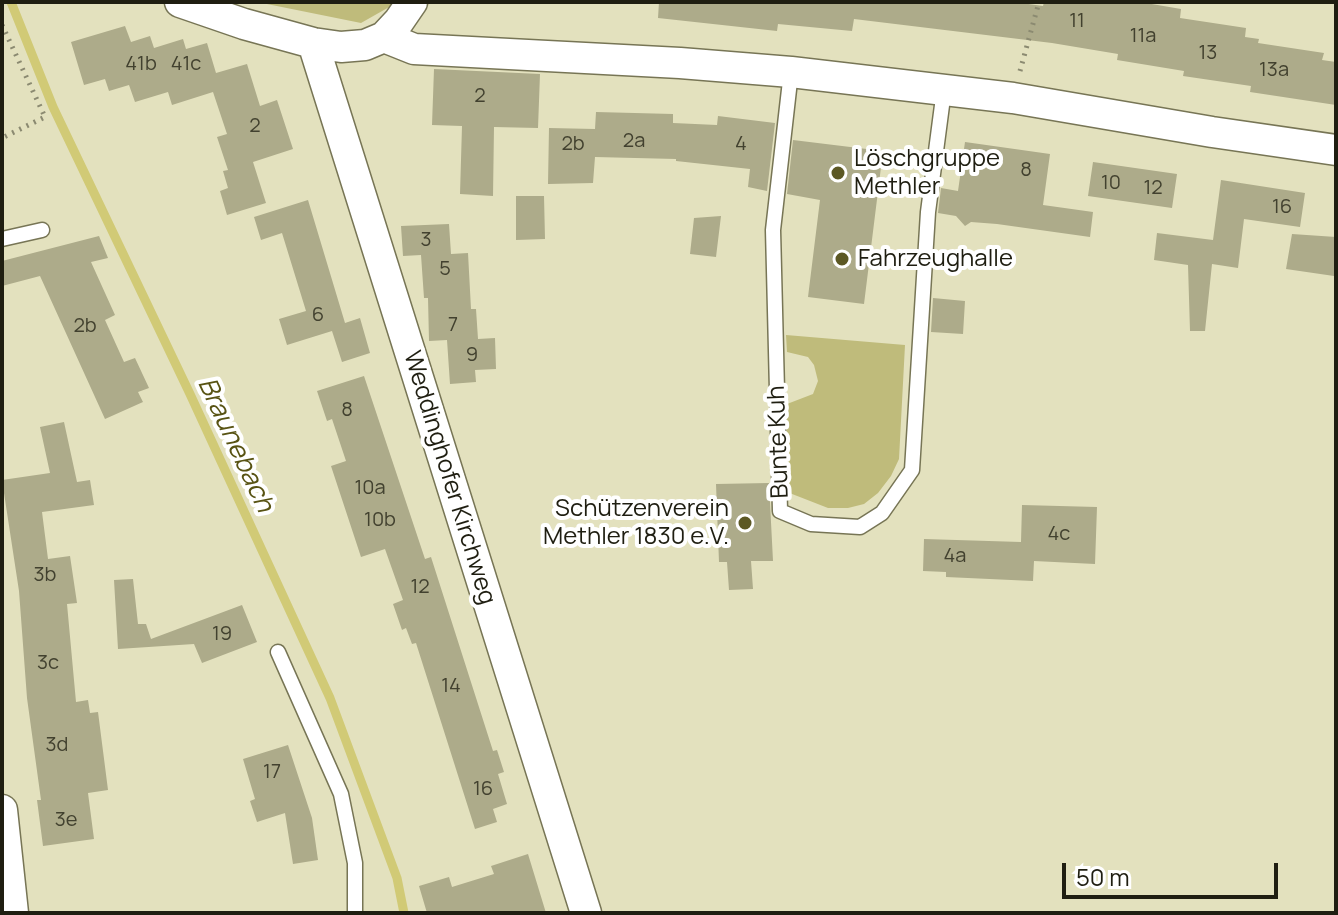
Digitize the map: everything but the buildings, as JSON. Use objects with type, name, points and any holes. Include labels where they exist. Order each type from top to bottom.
[{"type":"street","points":[[180,2],[244,24],[313,43],[341,47],[365,45],[384,37],[412,2]]},
{"type":"street","points":[[384,37],[414,49],[791,72],[1013,98],[1336,150]]},
{"type":"street","name":"Weddinghofer Kirchweg","points":[[313,43],[586,913]]},
{"type":"street","points":[[2,810],[13,913]]},
{"type":"lane","name":"Bunte Kuh","points":[[791,72],[773,230],[780,511],[811,524],[860,527],[882,513],[912,470],[928,212],[944,90]]},
{"type":"lane","points":[[2,239],[42,230]]},
{"type":"lane","points":[[278,652],[341,794],[355,863],[355,913]]},
{"type":"path","points":[[1013,98],[1039,2]]},
{"type":"path","points":[[2,25],[45,117],[2,138]]},
{"type":"shaded area","points":[[257,2],[398,2],[361,23]]},
{"type":"shaded area","points":[[786,335],[905,345],[899,459],[878,493],[864,504],[828,508],[787,492],[787,404],[813,394],[818,381],[814,365],[808,357],[787,352]]},
{"type":"waterway","name":"Braunebach","points":[[11,2],[53,107],[330,698],[397,878],[404,913]]},
{"type":"place","name":"Löschgruppe Methler","points":[[838,173]]},
{"type":"place","name":"Fahrzeughalle","points":[[842,259]]},
{"type":"place","name":"Schützenverein Methler 1830 e.V.","points":[[745,523]]}]
